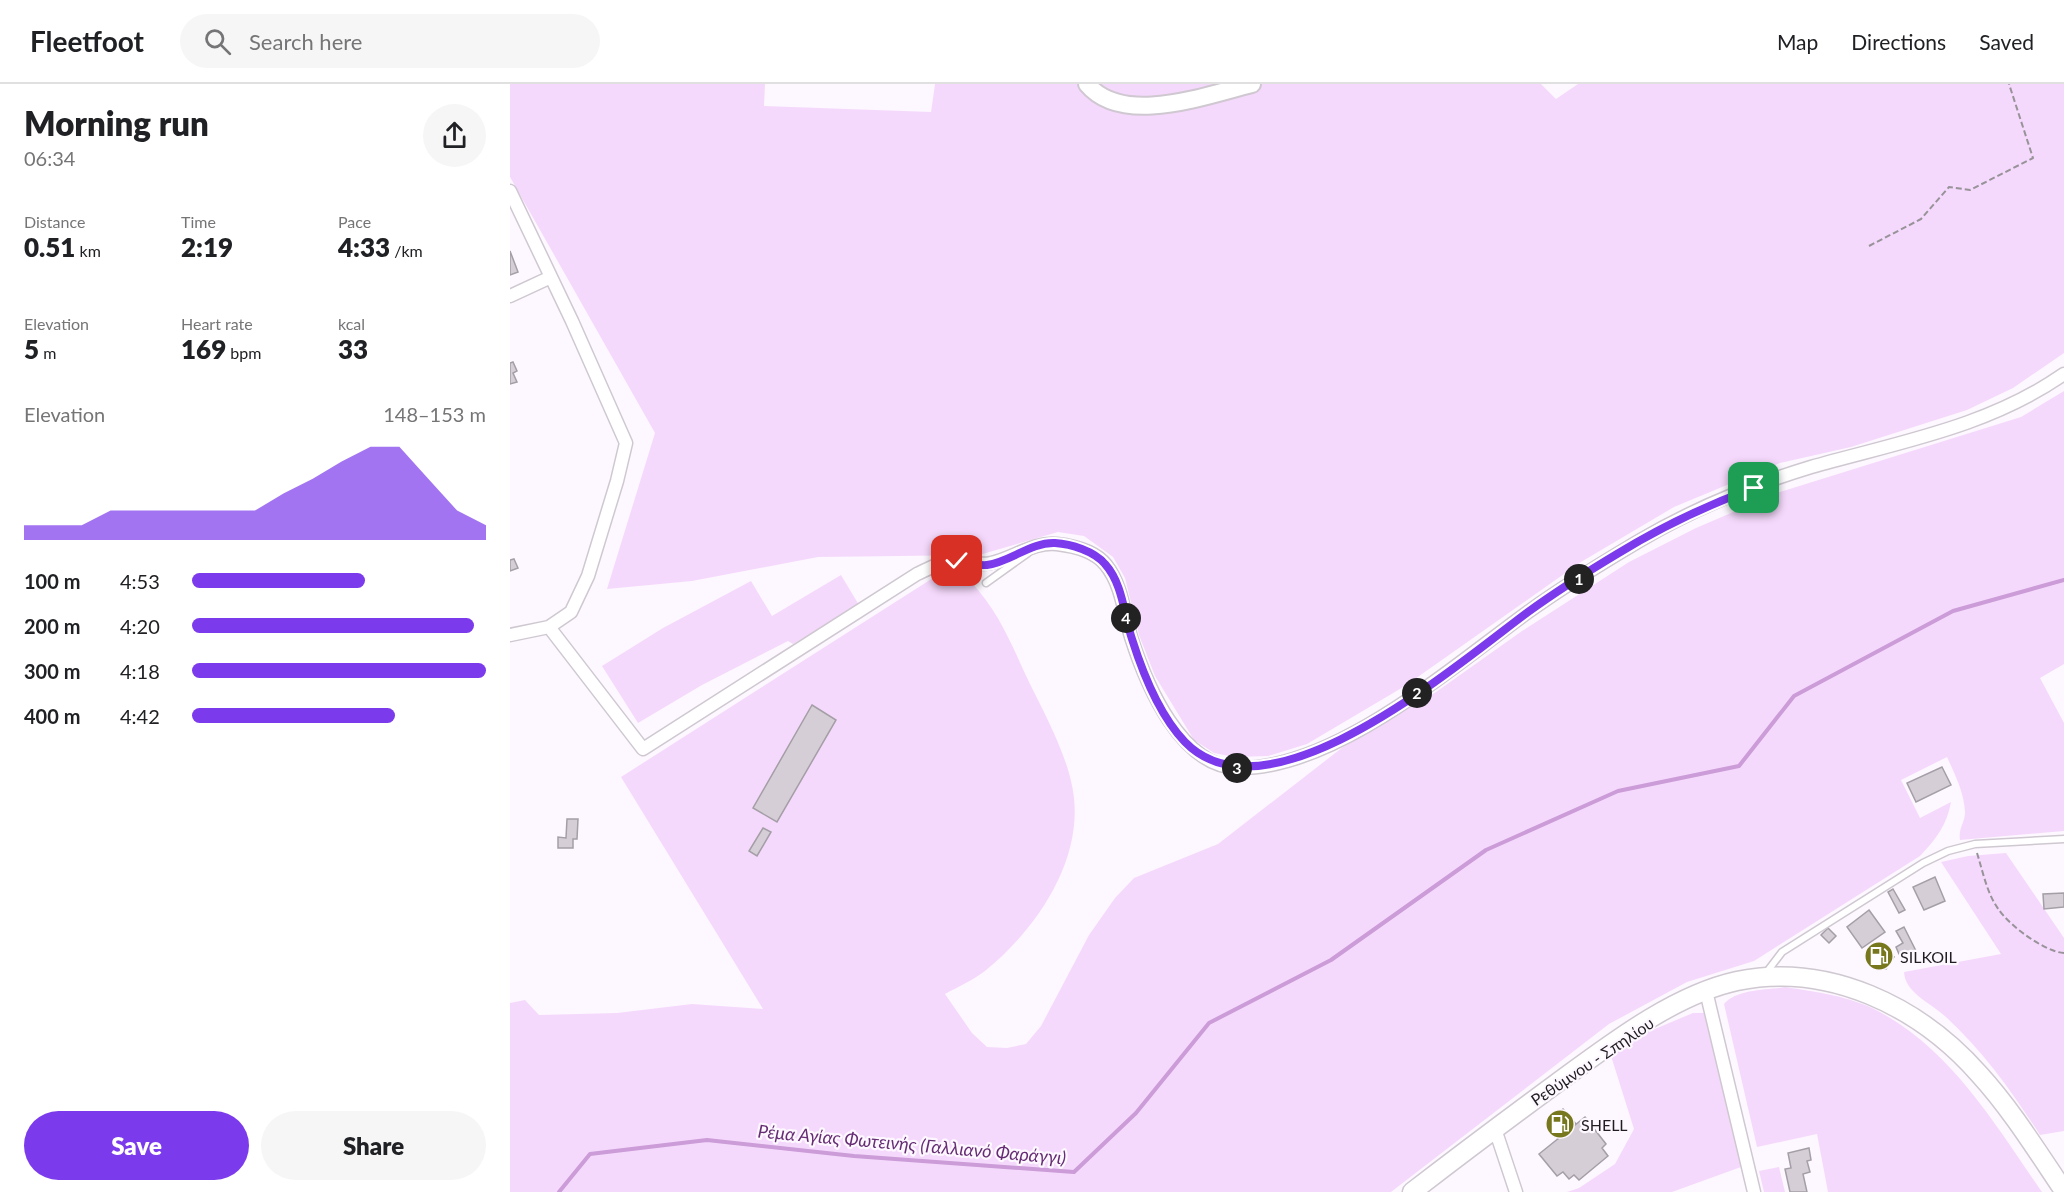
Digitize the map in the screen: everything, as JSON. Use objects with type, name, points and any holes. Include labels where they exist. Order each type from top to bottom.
[{"type":"main road","name":"Ρεθύμνου - Σπηλίου","points":[[1412,1192],[1615,1041],[1687,999],[1735,982],[1765,977],[1814,978],[1848,986],[1894,1007],[1927,1029],[1978,1072],[2006,1107],[2064,1191]]},
{"type":"street","points":[[1087,84],[1094,92],[1110,101],[1131,106],[1157,106],[1252,84]]},
{"type":"street","points":[[510,191],[626,443],[618,481],[581,594],[571,612],[549,627],[510,635]]},
{"type":"street","points":[[510,296],[551,276]]},
{"type":"street","points":[[549,627],[643,749],[917,574],[941,563],[957,561],[988,565],[1038,546],[1054,543],[1085,550],[1104,562],[1116,580],[1132,640],[1146,676],[1168,718],[1184,741],[1215,763],[1238,768],[1284,762],[1336,743],[1415,694],[1531,610],[1618,554],[1697,509],[1810,468],[1896,446],[1980,419],[2025,399],[2064,374]]},
{"type":"street","points":[[1706,991],[1754,1192]]},
{"type":"street","points":[[1495,1129],[1516,1192]]},
{"type":"lane","points":[[986,583],[1038,546]]},
{"type":"lane","points":[[1765,977],[1773,961],[1782,952],[1935,856],[1975,844],[2064,839]]},
{"type":"path","points":[[1869,246],[1921,219],[1949,187],[1970,190],[2033,158],[2009,84]]},
{"type":"path","points":[[1975,844],[1986,884],[1999,911],[2040,945],[2053,952],[2064,953]]},
{"type":"shaded area","points":[[510,84],[765,84],[764,106],[931,112],[935,84],[1541,84],[1556,99],[1578,84],[2064,84],[2064,353],[2013,388],[1967,410],[1851,447],[1780,463],[1674,507],[1581,562],[1405,686],[1307,744],[1268,756],[1234,757],[1214,753],[1194,740],[1155,676],[1139,635],[1125,578],[1113,557],[1084,536],[1058,532],[979,555],[818,557],[692,581],[607,589],[655,433],[510,177]]},
{"type":"shaded area","points":[[2064,391],[2064,664],[2040,678],[2064,723],[2064,831],[1960,840],[1965,816],[1963,798],[1947,757],[1901,780],[1920,818],[1951,802],[1947,818],[1940,831],[1920,856],[1754,961],[1687,982],[1609,1024],[1391,1192],[510,1192],[510,1003],[525,1000],[539,1015],[617,1013],[692,1004],[763,1009],[621,777],[933,578],[971,582],[990,606],[1005,630],[1053,731],[1071,781],[1075,808],[1073,835],[1066,861],[1041,911],[1024,933],[985,971],[945,994],[972,1033],[987,1047],[1007,1048],[1026,1044],[1041,1026],[1089,935],[1115,898],[1134,878],[1218,844],[1343,747],[1436,692],[1522,631],[1629,562],[1696,528],[1780,492],[2021,417]]},
{"type":"shaded area","points":[[841,575],[859,605],[793,644],[788,641],[702,685],[638,723],[602,666],[663,628],[751,581],[772,616]]},
{"type":"shaded area","points":[[2006,853],[2064,938],[2064,1131],[2040,1135],[1985,1058],[1960,1030],[1914,992],[1905,979],[1904,972],[2001,954],[1941,862],[1968,856]]},
{"type":"shaded area","points":[[1785,987],[1833,995],[1867,1006],[1904,1027],[1928,1046],[1970,1091],[2042,1192],[1828,1192],[1817,1134],[1757,1147],[1724,1004],[1736,995]]},
{"type":"shaded area","points":[[1693,1013],[1704,1013],[1741,1167],[1672,1192],[1567,1192],[1579,1188],[1615,1164],[1634,1129],[1611,1056],[1650,1031]]},
{"type":"shaded area","points":[[1779,1167],[1785,1192],[1764,1192],[1759,1171]]},
{"type":"building","points":[[510,251],[518,272],[510,275]]},
{"type":"building","points":[[513,362],[517,371],[513,373],[517,382],[510,384],[510,363]]},
{"type":"building","points":[[514,559],[518,568],[510,571],[510,560]]},
{"type":"building","points":[[812,705],[836,720],[777,822],[753,808]]},
{"type":"building","points":[[1942,767],[1951,785],[1916,802],[1907,783]]},
{"type":"building","points":[[567,819],[578,819],[577,839],[573,839],[573,848],[558,848],[558,837],[566,838]]},
{"type":"building","points":[[763,828],[771,832],[757,856],[749,851]]},
{"type":"building","points":[[1935,877],[1945,901],[1924,910],[1913,887]]},
{"type":"building","points":[[1893,889],[1905,910],[1899,913],[1888,892]]},
{"type":"building","points":[[2064,893],[2064,907],[2044,909],[2043,894]]},
{"type":"building","points":[[1869,910],[1885,932],[1862,948],[1847,927]]},
{"type":"building","points":[[1904,927],[1916,951],[1908,955],[1906,951],[1899,954],[1896,947],[1903,943],[1896,931]]},
{"type":"building","points":[[1828,928],[1836,936],[1829,943],[1821,935]]},
{"type":"building","points":[[1879,946],[1894,957],[1886,969],[1871,959]]},
{"type":"building","points":[[1563,1109],[1576,1124],[1558,1139],[1546,1123]]},
{"type":"building","points":[[1585,1117],[1606,1144],[1602,1148],[1608,1156],[1579,1180],[1574,1175],[1569,1179],[1563,1172],[1557,1176],[1539,1154]]},
{"type":"building","points":[[1809,1148],[1811,1160],[1807,1161],[1810,1172],[1803,1174],[1807,1192],[1790,1192],[1785,1169],[1791,1168],[1788,1153]]},
{"type":"waterway","name":"Ρέμα Αγίας Φωτεινής (Γαλλιανό Φαράγγι)","points":[[559,1192],[590,1154],[707,1140],[854,1156],[1074,1172],[1136,1113],[1209,1023],[1331,960],[1486,850],[1618,791],[1739,766],[1794,696],[1953,611],[2064,580]]},
{"type":"place","name":"SILKOIL","points":[[1879,956]]},
{"type":"place","name":"SHELL","points":[[1560,1124]]},
{"type":"route","points":[[957,561],[988,565],[1038,546],[1054,543],[1085,550],[1104,562],[1116,580],[1132,640],[1146,676],[1168,718],[1184,741],[1200,755],[1215,763],[1238,768],[1284,762],[1336,743],[1435,682],[1531,610],[1618,554],[1697,509],[1754,488]]}]
